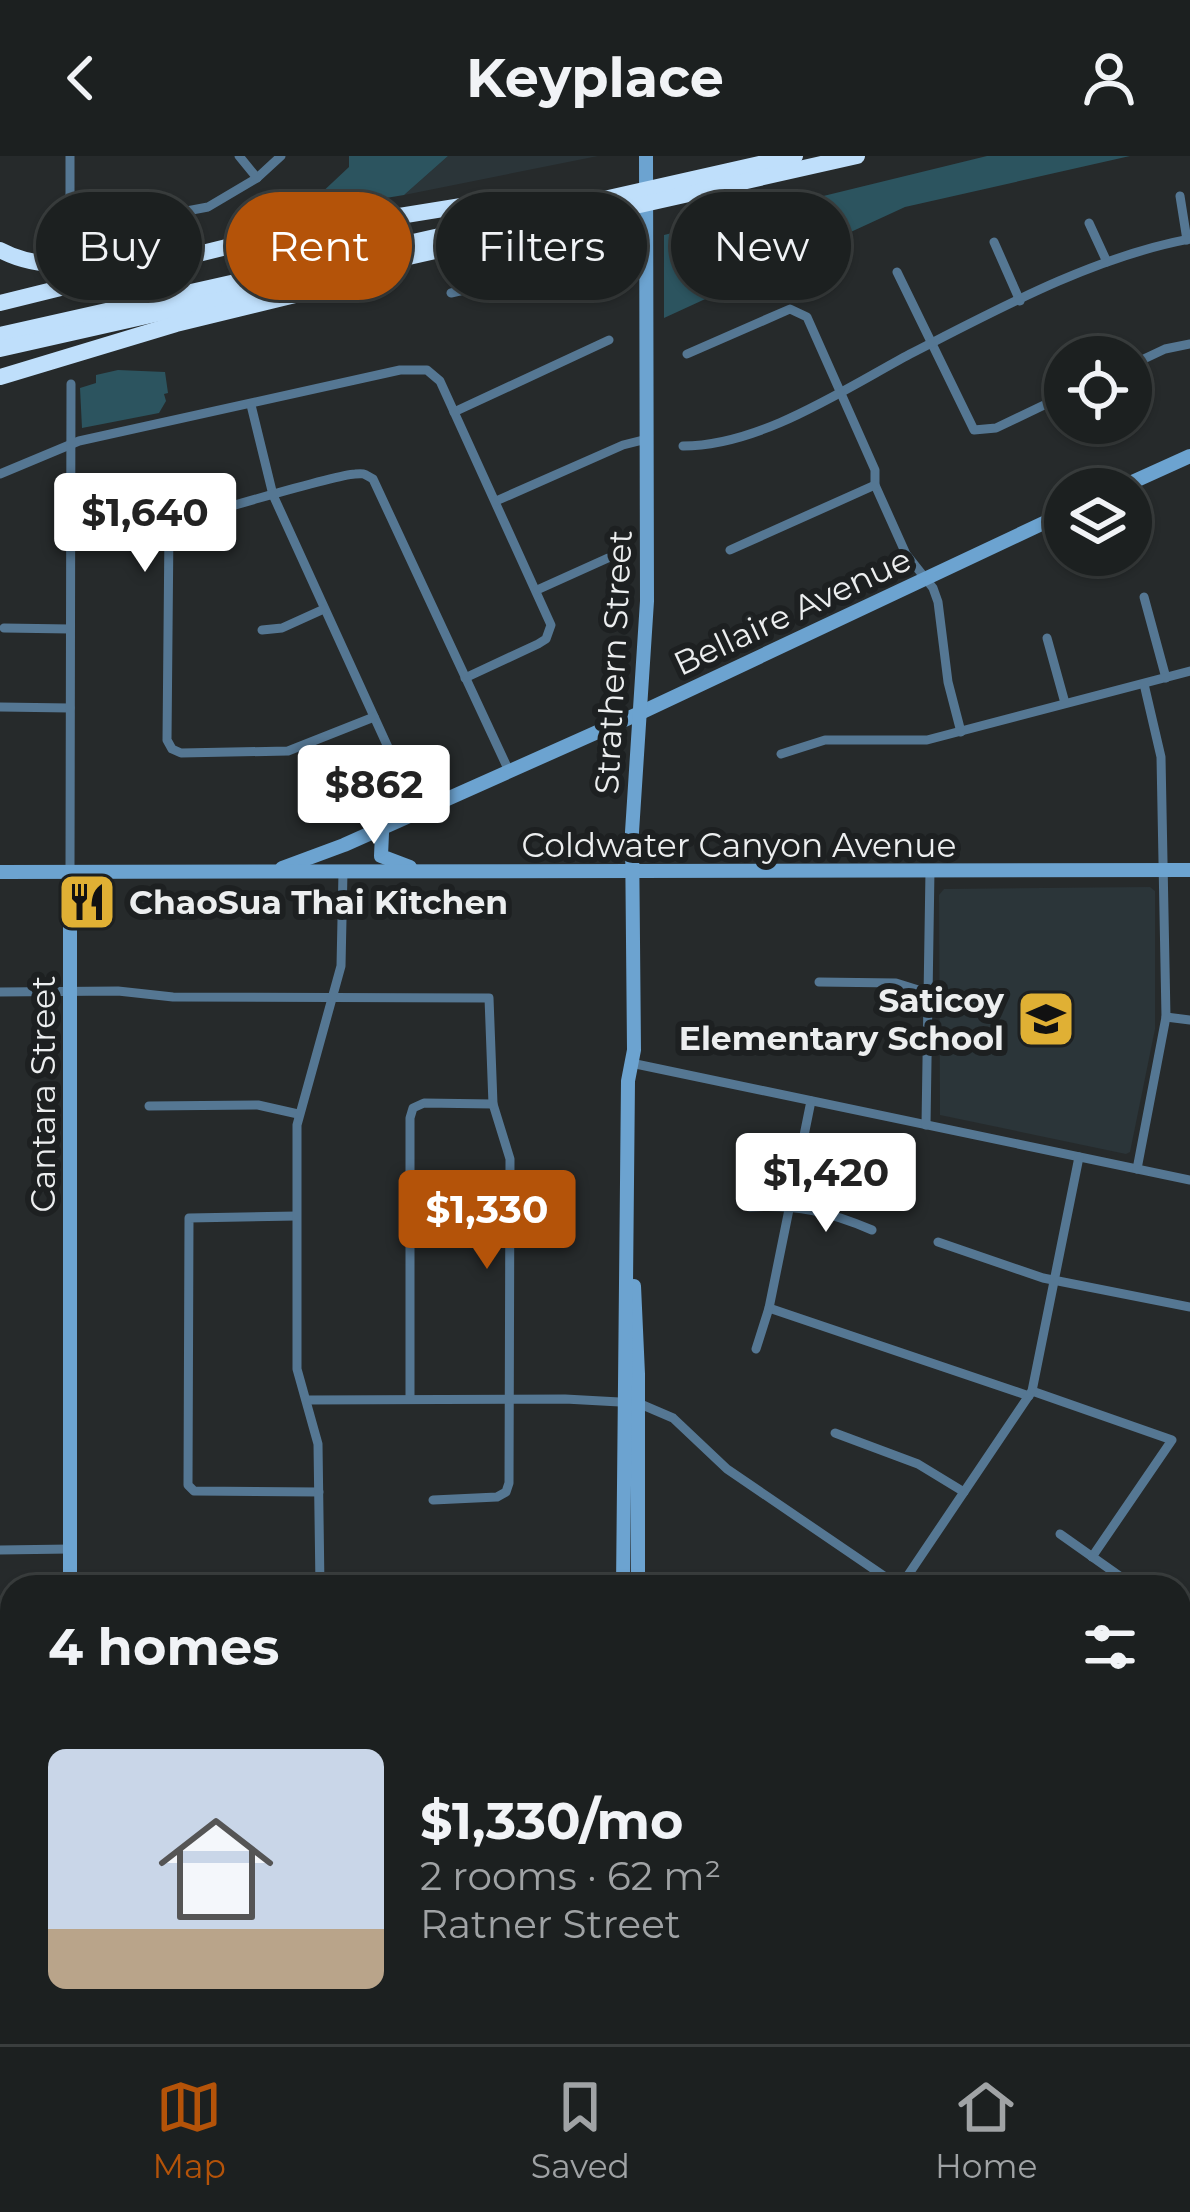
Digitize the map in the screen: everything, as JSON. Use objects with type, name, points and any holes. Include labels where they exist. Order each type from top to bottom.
[{"type":"highway","points":[[674,185],[746,156]]},
{"type":"highway","points":[[644,192],[796,156]]},
{"type":"highway","points":[[674,185],[824,156]]},
{"type":"highway","points":[[674,185],[857,156]]},
{"type":"highway","points":[[0,324],[436,226]]},
{"type":"highway","points":[[0,342],[436,241]]},
{"type":"highway","points":[[0,250],[24,260],[59,264],[226,243]]},
{"type":"highway","points":[[0,303],[226,247]]},
{"type":"highway","points":[[0,342],[436,250]]},
{"type":"highway","points":[[0,377],[176,324],[423,264],[436,256]]},
{"type":"street","points":[[70,156],[70,229],[90,230],[208,207],[256,178],[281,156]]},
{"type":"street","points":[[239,156],[256,178]]},
{"type":"street","name":"Strathern Street","points":[[646,156],[646,192]]},
{"type":"street","points":[[682,446],[732,441],[1107,262],[1189,239],[1180,196]]},
{"type":"street","points":[[1089,223],[1107,262]]},
{"type":"street","points":[[994,242],[1020,301]]},
{"type":"street","points":[[897,272],[974,430],[996,428],[1044,405]]},
{"type":"street","name":"Strathern Street","points":[[624,1575],[636,1300],[628,1243],[632,872],[647,602],[646,300]]},
{"type":"street","points":[[687,353],[781,312],[798,310],[807,317],[875,470],[875,485],[906,554],[933,588],[961,732]]},
{"type":"street","points":[[454,412],[609,340]]},
{"type":"street","points":[[1152,356],[1190,344]]},
{"type":"street","points":[[0,475],[71,445],[420,368],[440,381],[550,625],[546,639],[465,678]]},
{"type":"street","name":"Cantara Street","points":[[70,1575],[71,384]]},
{"type":"street","points":[[251,405],[273,495],[418,813],[347,852],[343,952],[298,1114],[297,1369],[318,1444],[320,1575]]},
{"type":"street","points":[[496,501],[647,439]]},
{"type":"street","points":[[1152,473],[1190,456]]},
{"type":"street","points":[[374,717],[289,751],[172,749],[167,740],[169,527],[178,519],[236,508],[352,474],[373,479],[509,771]]},
{"type":"street","points":[[730,550],[875,485]]},
{"type":"street","name":"Bellaire Avenue","points":[[272,872],[418,813],[1044,523]]},
{"type":"street","points":[[537,590],[608,557]]},
{"type":"street","points":[[1144,597],[1166,678]]},
{"type":"street","points":[[262,630],[282,628],[324,609]]},
{"type":"street","points":[[4,628],[70,629]]},
{"type":"street","points":[[1047,638],[1065,703]]},
{"type":"street","points":[[781,754],[825,740],[927,740],[1190,671]]},
{"type":"street","points":[[1137,1169],[1166,1017],[1161,757],[1144,684]]},
{"type":"street","points":[[0,707],[70,708]]},
{"type":"street","points":[[382,833],[379,850],[387,861],[426,872]]},
{"type":"street","points":[[343,872],[344,845]]},
{"type":"street","name":"Coldwater Canyon Avenue","points":[[0,872],[1190,870]]},
{"type":"street","points":[[926,1125],[930,871]]},
{"type":"street","points":[[819,982],[896,983],[928,993]]},
{"type":"street","points":[[0,992],[118,991],[173,998],[488,998],[493,1104],[509,1159],[506,1492],[497,1497],[433,1500]]},
{"type":"street","points":[[1166,1017],[1190,1021]]},
{"type":"street","points":[[631,1063],[1190,1180]]},
{"type":"street","points":[[757,1348],[770,1308],[812,1101]]},
{"type":"street","points":[[410,1398],[413,1108],[424,1103],[493,1104]]},
{"type":"street","points":[[149,1106],[258,1105],[298,1114]]},
{"type":"street","points":[[908,1575],[1031,1394],[1079,1157]]},
{"type":"street","points":[[750,1208],[791,1204],[831,1212],[872,1230]]},
{"type":"street","points":[[296,1216],[188,1218],[190,1489],[319,1492]]},
{"type":"street","points":[[938,1242],[1056,1279],[1190,1307]]},
{"type":"street","points":[[770,1308],[1172,1440],[1092,1557]]},
{"type":"street","points":[[307,1400],[631,1401],[673,1418],[727,1469],[882,1575]]},
{"type":"street","name":"Strathern Street","points":[[631,1401],[638,1575]]},
{"type":"street","points":[[835,1433],[918,1464],[964,1492]]},
{"type":"street","points":[[1060,1534],[1118,1575]]},
{"type":"street","points":[[0,1550],[70,1549]]},
{"type":"shaded area","points":[[349,156],[448,156],[407,192],[322,192],[349,167]]},
{"type":"shaded area","points":[[448,156],[598,156],[412,193],[407,192]]},
{"type":"shaded area","points":[[987,156],[1130,156],[905,207],[851,232],[851,192],[840,192]]},
{"type":"shaded area","points":[[671,233],[671,300],[703,300],[664,318],[664,235]]},
{"type":"shaded area","points":[[118,370],[165,372],[168,393],[159,413],[82,428],[80,388],[96,383],[96,375]]},
{"type":"shaded area","name":"Saticoy Elementary School","points":[[1150,887],[1155,891],[1155,1029],[1130,1152],[940,1115],[939,895],[944,889]]},
{"type":"place","name":"ChaoSua Thai Kitchen","points":[[87,902]]},
{"type":"place","name":"Saticoy Elementary School","points":[[1046,1019]]}]
